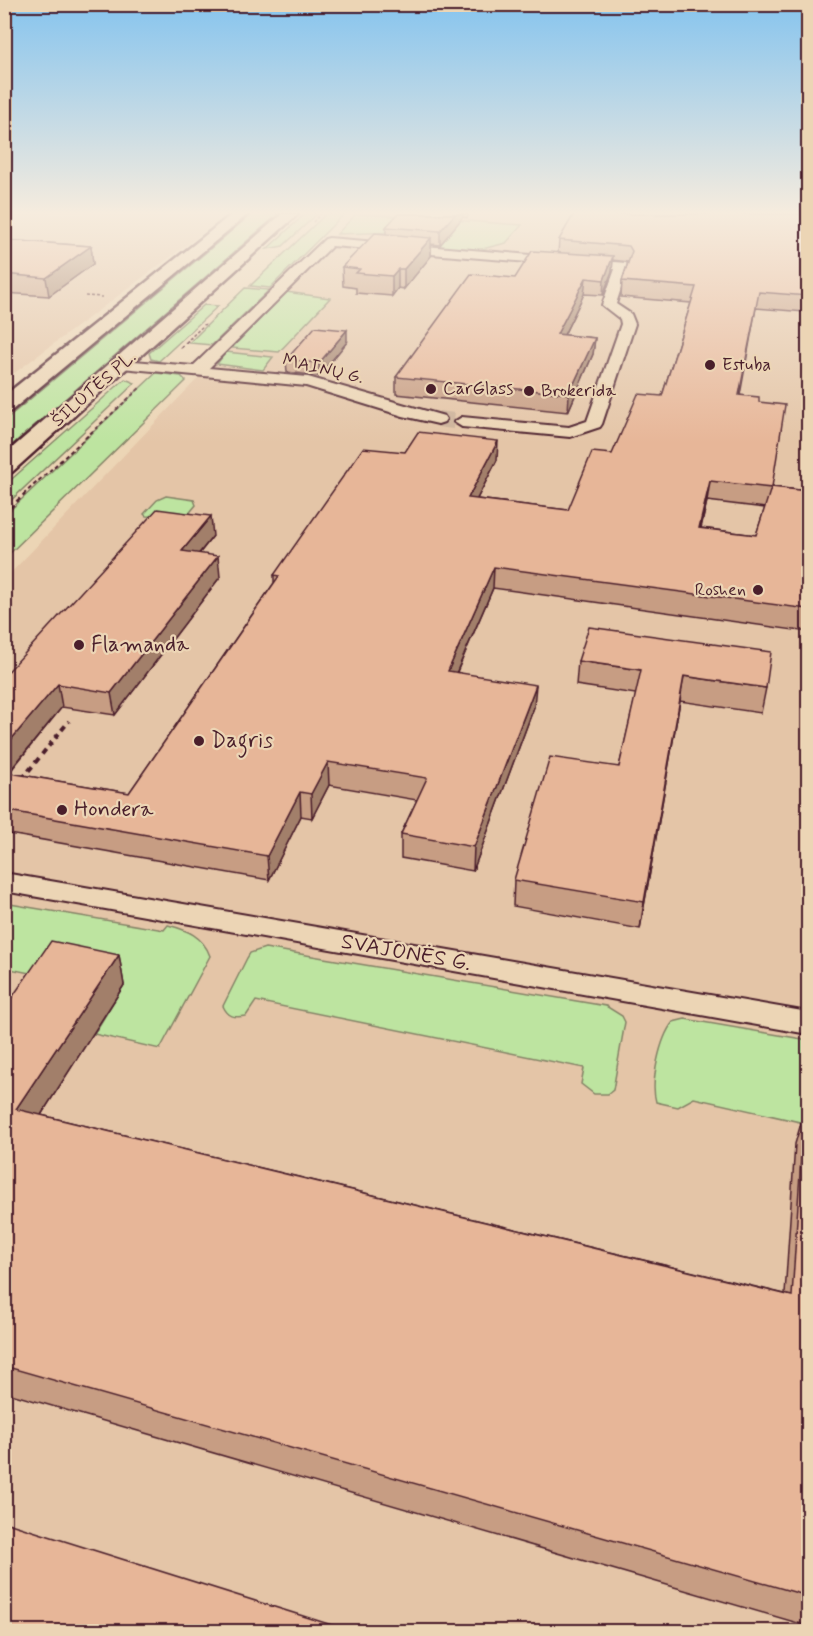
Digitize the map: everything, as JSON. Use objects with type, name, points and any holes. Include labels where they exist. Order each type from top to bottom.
[{"type":"main road","name":"ŠILUTĖS PL.","points":[[4,407],[148,290]]},
{"type":"main road","name":"ŠILUTĖS PL.","points":[[4,468],[205,290]]},
{"type":"street","points":[[198,370],[280,290]]},
{"type":"street","points":[[462,422],[570,432],[594,424],[628,324],[626,317],[609,305],[614,290]]},
{"type":"street","name":"MAINŲ G.","points":[[122,364],[308,382],[409,413],[438,419]]},
{"type":"street","name":"SVAJONĖS G.","points":[[4,882],[808,1023]]},
{"type":"path","points":[[22,779],[69,721]]},
{"type":"shaded area","points":[[5,290],[125,290],[5,380]]},
{"type":"shaded area","points":[[283,290],[808,290],[808,1631],[5,1631],[4,580]]},
{"type":"green space","points":[[160,290],[190,290],[5,451],[5,420]]},
{"type":"green space","points":[[243,290],[269,290],[212,345],[189,343]]},
{"type":"green space","points":[[286,292],[330,298],[279,352],[232,348]]},
{"type":"green space","points":[[204,305],[218,306],[159,361],[151,359],[149,353]]},
{"type":"green space","points":[[226,352],[273,357],[263,370],[217,364]]},
{"type":"green space","points":[[156,373],[181,376],[186,381],[5,558],[5,515]]},
{"type":"green space","points":[[125,379],[135,383],[5,506],[5,485]]},
{"type":"green space","points":[[166,496],[194,500],[196,505],[186,517],[146,516],[144,514],[157,500]]},
{"type":"green space","points":[[4,903],[164,930],[168,925],[182,929],[199,939],[210,956],[160,1049],[94,1034],[124,985],[54,978],[5,968]]},
{"type":"green space","points":[[265,948],[606,1006],[622,1016],[625,1022],[613,1090],[608,1094],[594,1094],[581,1084],[584,1068],[256,1001],[246,1016],[232,1016],[223,1006],[250,953]]},
{"type":"green space","points":[[685,1019],[808,1040],[808,1133],[804,1123],[694,1098],[678,1107],[656,1102],[654,1083],[660,1049],[673,1022]]},
{"type":"building","points":[[459,290],[580,290],[557,334],[595,338],[569,394],[396,377]]},
{"type":"building","points":[[695,290],[808,290],[808,296],[759,292],[739,395],[759,397],[759,402],[785,405],[772,487],[808,491],[808,609],[494,567],[448,671],[536,685],[474,847],[401,834],[427,778],[328,762],[311,794],[300,792],[267,856],[4,810],[4,772],[129,793],[279,576],[274,575],[363,448],[405,452],[418,432],[498,441],[468,498],[568,510],[592,452],[612,454],[638,394],[662,396]],"holes":[[[710,481],[771,488],[756,535],[699,528]]]},
{"type":"building","points":[[315,327],[347,330],[319,363],[286,360]]},
{"type":"building","points":[[157,509],[211,516],[182,551],[218,556],[111,693],[58,684],[4,748],[4,676]]},
{"type":"building","points":[[589,627],[771,652],[766,688],[684,676],[644,902],[514,880],[550,757],[619,767],[641,670],[578,661]]},
{"type":"building","points":[[51,941],[119,955],[16,1109],[792,1296],[804,1113],[808,1114],[808,1596],[4,1366],[4,1009]]},
{"type":"building","points":[[4,1522],[354,1632],[4,1632]]},
{"type":"tunnel","points":[[438,419],[462,422]]},
{"type":"place","name":"Estuba","points":[[710,365]]},
{"type":"place","name":"CarGlass","points":[[431,389]]},
{"type":"place","name":"Brokerida","points":[[529,391]]},
{"type":"place","name":"Roshen","points":[[758,590]]},
{"type":"place","name":"Flamanda","points":[[79,645]]},
{"type":"place","name":"Dagris","points":[[199,741]]},
{"type":"place","name":"Hondera","points":[[62,810]]}]
